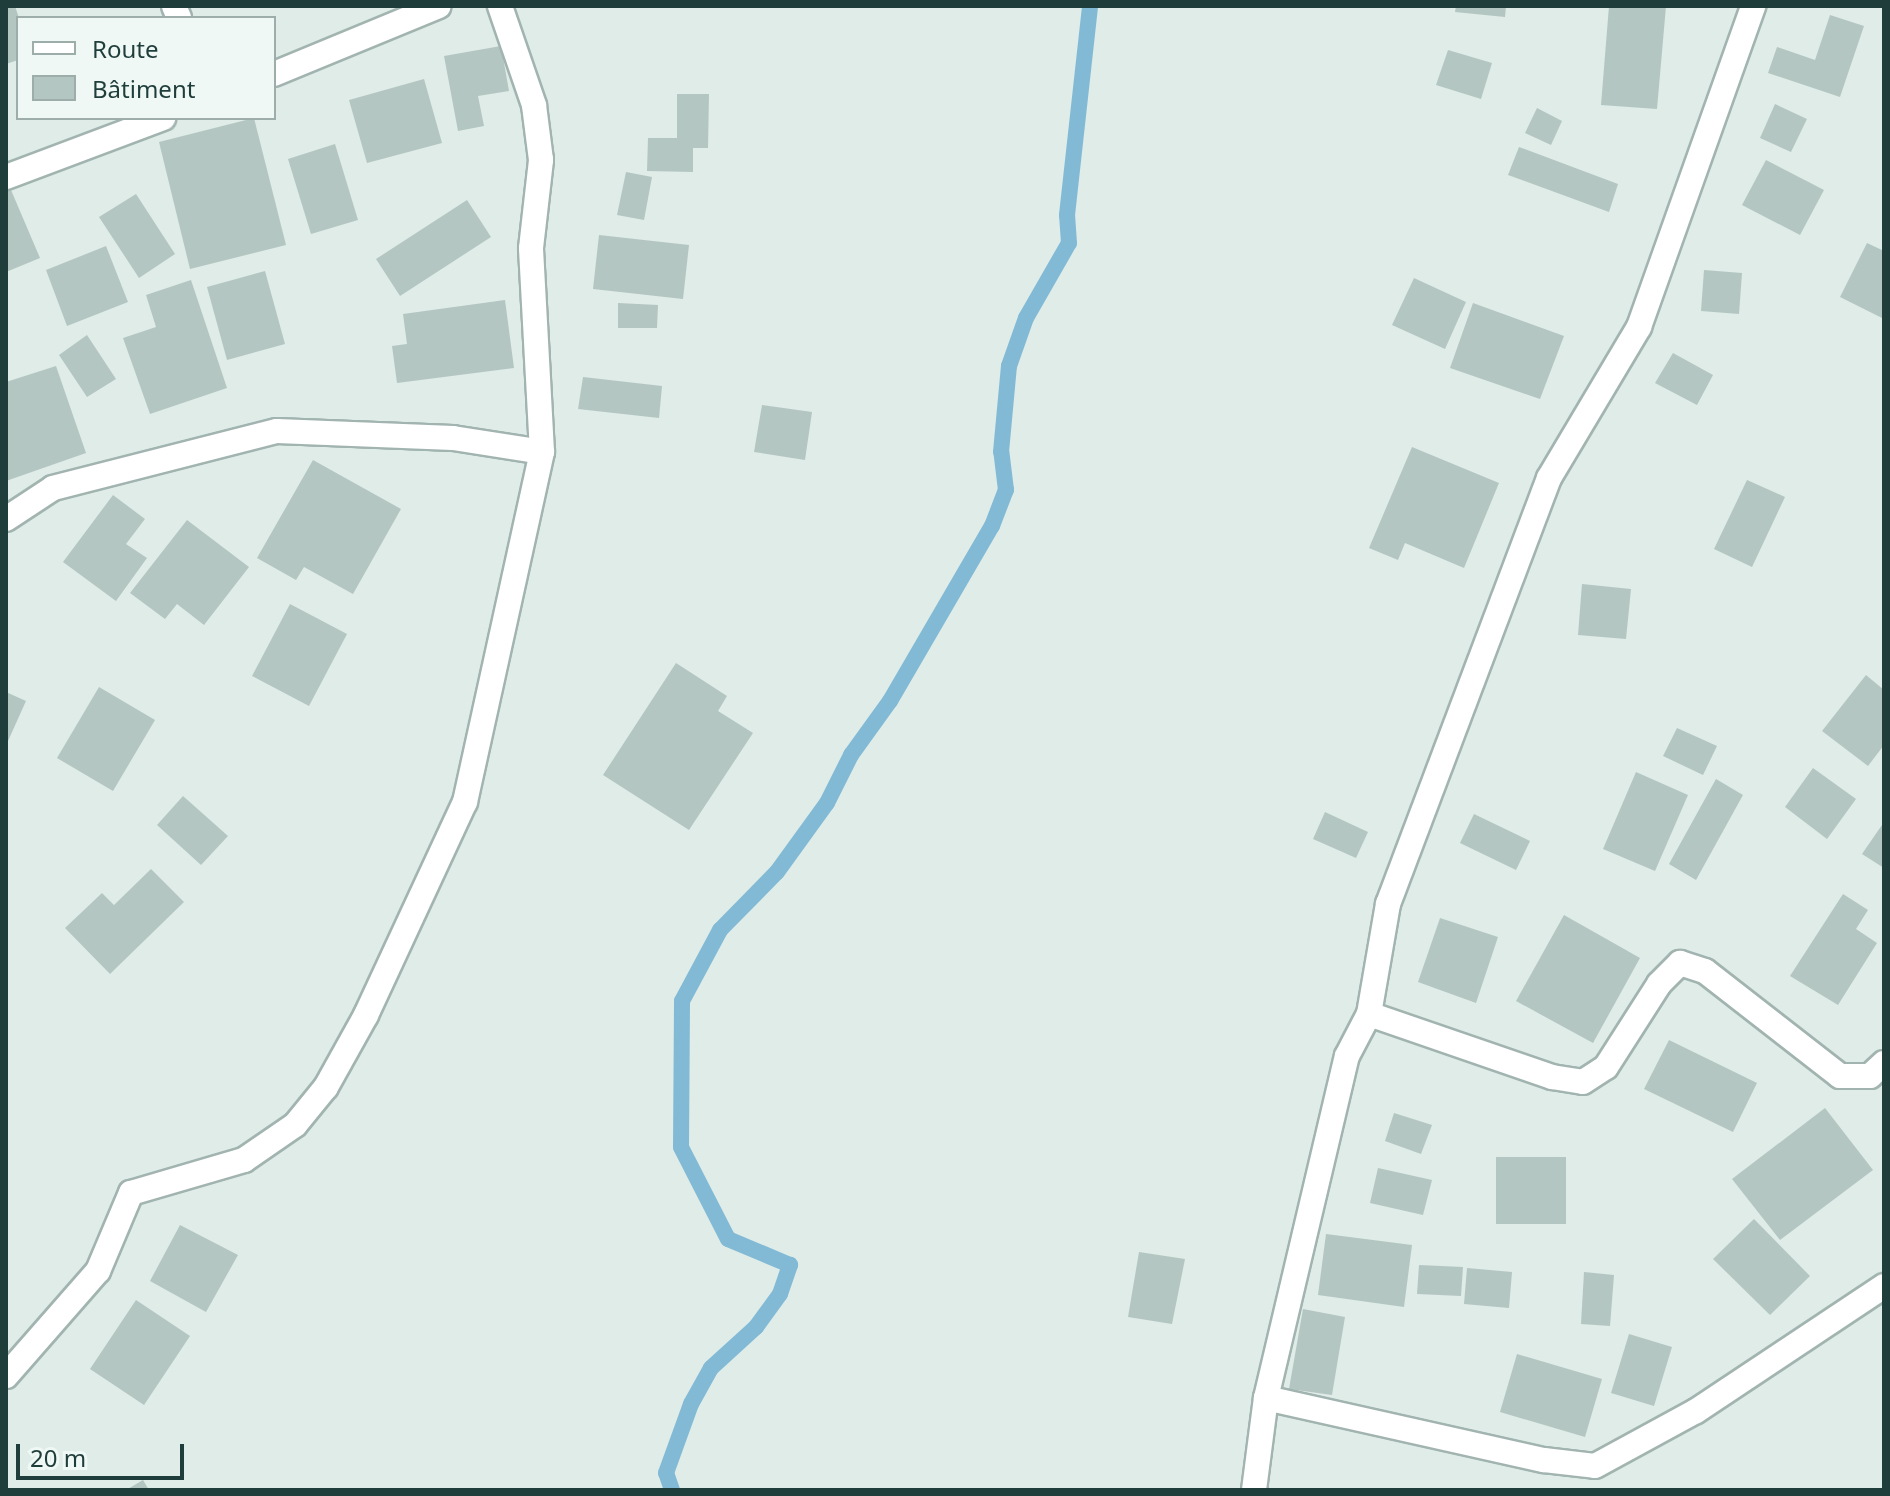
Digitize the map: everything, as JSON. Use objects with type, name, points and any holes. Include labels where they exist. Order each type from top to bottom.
[{"type":"street","points":[[276,73],[439,6]]},
{"type":"street","points":[[6,1376],[98,1271],[131,1193],[244,1160],[295,1125],[326,1087],[366,1015],[465,802],[542,452],[531,248],[541,160],[534,105],[500,6]]},
{"type":"street","points":[[1254,1490],[1266,1398],[1347,1056],[1369,1014],[1388,904],[1543,493],[1639,327],[1753,6]]},
{"type":"street","points":[[6,177],[158,120]]},
{"type":"street","points":[[6,519],[53,488],[277,431],[453,438],[542,452]]},
{"type":"street","points":[[1369,1014],[1552,1077],[1583,1082],[1606,1067],[1659,984],[1680,963],[1705,971],[1840,1076],[1870,1076],[1884,1063]]},
{"type":"street","points":[[1266,1398],[1544,1460],[1595,1466],[1696,1411],[1884,1286]]},
{"type":"building","points":[[6,6],[15,6],[18,16],[16,61],[6,64]]},
{"type":"building","points":[[1456,6],[1506,6],[1505,17],[1455,12]]},
{"type":"building","points":[[1609,6],[1666,6],[1657,109],[1601,105]]},
{"type":"building","points":[[1830,15],[1864,26],[1840,97],[1768,73],[1777,47],[1815,60]]},
{"type":"building","points":[[501,46],[509,91],[478,96],[484,126],[458,131],[444,56]]},
{"type":"building","points":[[1448,50],[1492,63],[1481,99],[1436,85]]},
{"type":"building","points":[[424,79],[442,143],[367,163],[349,100]]},
{"type":"building","points":[[677,94],[709,94],[708,148],[693,148],[693,172],[647,171],[648,138],[677,138]]},
{"type":"building","points":[[1775,104],[1807,119],[1791,152],[1760,138]]},
{"type":"building","points":[[1537,108],[1562,121],[1551,145],[1525,133]]},
{"type":"building","points":[[255,120],[286,245],[190,269],[159,142]]},
{"type":"building","points":[[335,144],[358,220],[311,234],[288,159]]},
{"type":"building","points":[[1519,147],[1618,184],[1609,212],[1508,175]]},
{"type":"building","points":[[1766,160],[1824,190],[1800,235],[1742,205]]},
{"type":"building","points":[[626,172],[652,177],[644,220],[617,215]]},
{"type":"building","points":[[11,190],[40,258],[6,272],[6,191]]},
{"type":"building","points":[[136,194],[175,254],[139,278],[99,217]]},
{"type":"building","points":[[467,200],[491,237],[400,296],[376,259]]},
{"type":"building","points":[[599,235],[689,245],[683,299],[593,289]]},
{"type":"building","points":[[1867,243],[1884,251],[1884,319],[1840,297]]},
{"type":"building","points":[[106,246],[128,302],[67,326],[46,270]]},
{"type":"building","points":[[1704,270],[1742,273],[1739,314],[1701,311]]},
{"type":"building","points":[[265,271],[285,344],[227,360],[207,287]]},
{"type":"building","points":[[1414,278],[1466,302],[1445,349],[1392,325]]},
{"type":"building","points":[[191,280],[227,388],[150,414],[123,338],[156,327],[146,295]]},
{"type":"building","points":[[505,300],[514,368],[397,383],[392,346],[407,344],[403,314]]},
{"type":"building","points":[[618,303],[658,305],[657,328],[618,328]]},
{"type":"building","points":[[1473,303],[1564,336],[1540,399],[1450,368]]},
{"type":"building","points":[[87,335],[116,379],[87,397],[59,355]]},
{"type":"building","points":[[1673,353],[1713,375],[1697,405],[1655,383]]},
{"type":"building","points":[[56,366],[86,453],[6,481],[6,382]]},
{"type":"building","points":[[583,377],[662,386],[659,418],[578,409]]},
{"type":"building","points":[[762,405],[812,412],[805,460],[754,452]]},
{"type":"building","points":[[1412,447],[1499,483],[1464,568],[1405,543],[1398,560],[1369,548]]},
{"type":"building","points":[[313,460],[401,509],[353,594],[304,567],[296,580],[257,558]]},
{"type":"building","points":[[1747,480],[1785,497],[1752,567],[1714,549]]},
{"type":"building","points":[[113,495],[145,519],[126,544],[147,558],[116,601],[63,562]]},
{"type":"building","points":[[187,520],[249,567],[204,625],[177,604],[165,619],[130,593]]},
{"type":"building","points":[[1582,584],[1631,589],[1626,639],[1578,635]]},
{"type":"building","points":[[290,604],[347,634],[309,706],[252,676]]},
{"type":"building","points":[[676,663],[727,696],[718,711],[753,733],[689,830],[603,775]]},
{"type":"building","points":[[1866,675],[1884,690],[1884,745],[1868,766],[1822,731]]},
{"type":"building","points":[[99,687],[155,720],[113,791],[57,758]]},
{"type":"building","points":[[6,692],[26,701],[8,741],[6,740]]},
{"type":"building","points":[[1677,728],[1717,746],[1703,775],[1663,756]]},
{"type":"building","points":[[1813,768],[1856,799],[1827,839],[1785,807]]},
{"type":"building","points":[[1636,772],[1688,795],[1655,871],[1603,849]]},
{"type":"building","points":[[1716,779],[1743,795],[1696,880],[1669,864]]},
{"type":"building","points":[[183,796],[228,836],[201,865],[157,825]]},
{"type":"building","points":[[1325,812],[1368,832],[1356,858],[1313,839]]},
{"type":"building","points":[[1474,814],[1530,841],[1516,870],[1460,843]]},
{"type":"building","points":[[1884,822],[1884,868],[1862,854]]},
{"type":"building","points":[[151,869],[184,902],[110,974],[65,928],[102,893],[114,905]]},
{"type":"building","points":[[1843,894],[1868,910],[1856,929],[1877,943],[1838,1005],[1790,976]]},
{"type":"building","points":[[1564,915],[1640,958],[1593,1043],[1516,1001]]},
{"type":"building","points":[[1440,918],[1498,937],[1476,1003],[1418,982]]},
{"type":"building","points":[[1669,1040],[1757,1083],[1733,1132],[1644,1089]]},
{"type":"building","points":[[1825,1108],[1873,1170],[1780,1240],[1732,1179]]},
{"type":"building","points":[[1394,1113],[1432,1125],[1421,1154],[1385,1141]]},
{"type":"building","points":[[1496,1157],[1566,1157],[1566,1224],[1496,1224]]},
{"type":"building","points":[[1378,1168],[1432,1180],[1423,1215],[1370,1203]]},
{"type":"building","points":[[1754,1219],[1810,1276],[1770,1315],[1713,1259]]},
{"type":"building","points":[[180,1225],[238,1255],[206,1312],[150,1281]]},
{"type":"building","points":[[1326,1234],[1412,1245],[1404,1307],[1318,1295]]},
{"type":"building","points":[[1139,1252],[1185,1259],[1172,1324],[1128,1317]]},
{"type":"building","points":[[1419,1265],[1463,1267],[1461,1296],[1417,1294]]},
{"type":"building","points":[[1467,1268],[1512,1272],[1509,1308],[1464,1304]]},
{"type":"building","points":[[1584,1272],[1614,1275],[1610,1326],[1581,1324]]},
{"type":"building","points":[[136,1300],[190,1336],[144,1405],[90,1369]]},
{"type":"building","points":[[1303,1309],[1345,1317],[1332,1395],[1289,1389]]},
{"type":"building","points":[[1629,1334],[1672,1347],[1654,1406],[1611,1393]]},
{"type":"building","points":[[1517,1354],[1602,1379],[1585,1437],[1500,1412]]},
{"type":"building","points":[[143,1480],[149,1490],[126,1490]]},
{"type":"waterway","points":[[672,1490],[666,1473],[691,1404],[711,1368],[756,1327],[780,1294],[790,1265],[728,1239],[681,1147],[682,1001],[720,930],[777,872],[827,803],[851,755],[890,701],[992,526],[1006,490],[1001,452],[1009,366],[1026,318],[1069,243],[1067,215],[1090,6]]}]
